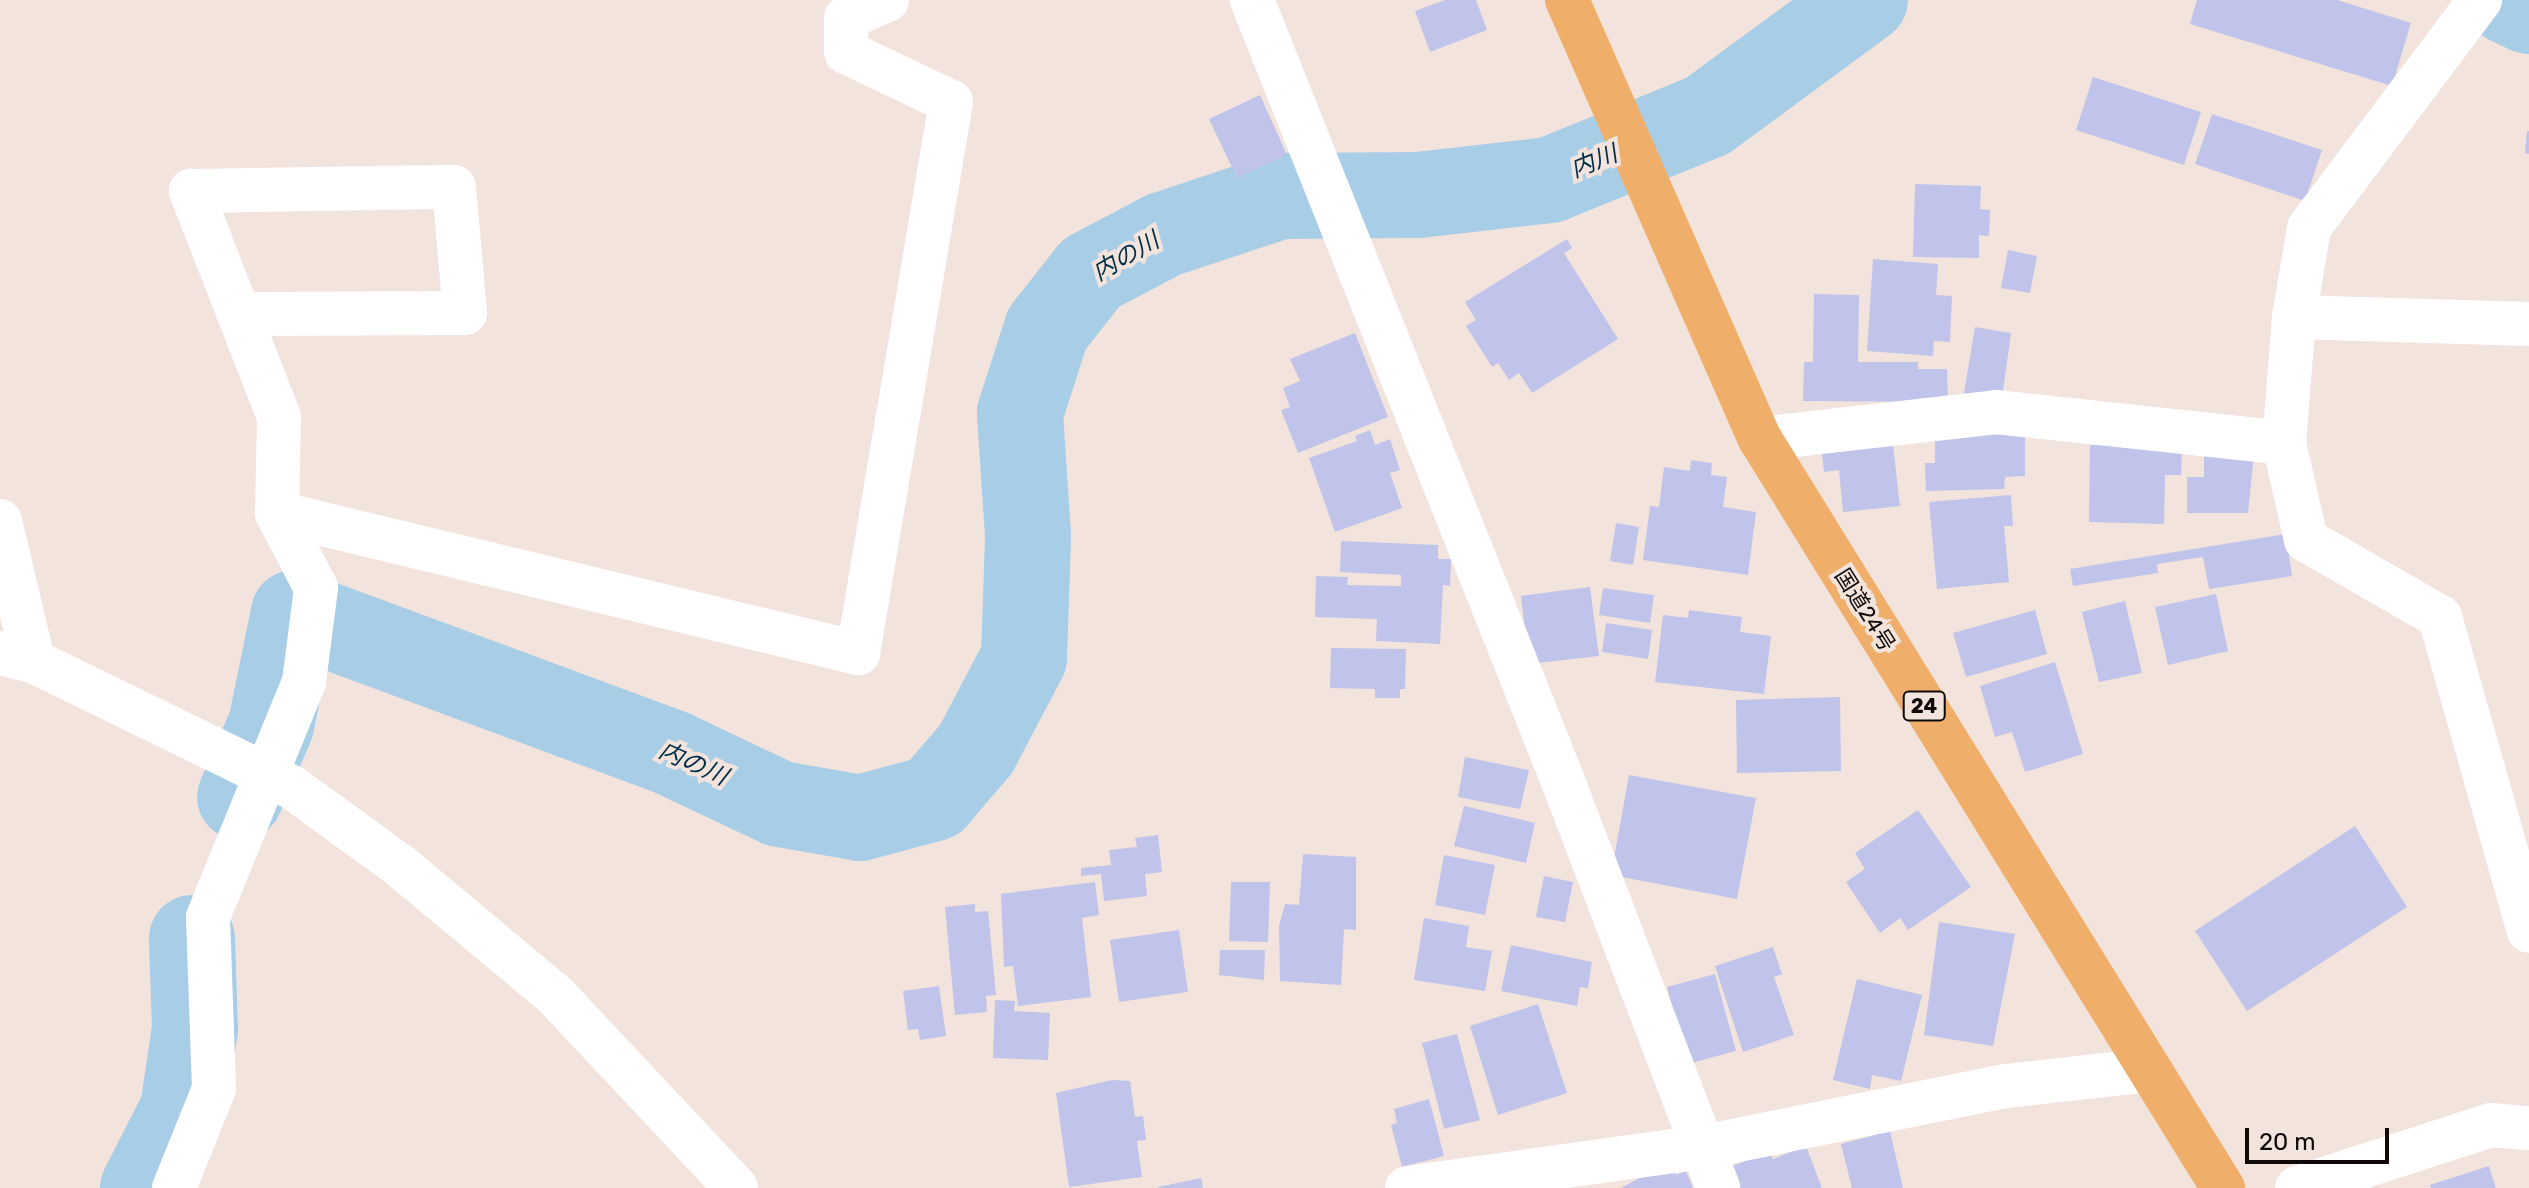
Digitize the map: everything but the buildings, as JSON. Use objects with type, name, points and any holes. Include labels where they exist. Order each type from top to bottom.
[{"type":"highway","name":"国道24号","points":[[1567,0],[1654,208],[1760,439],[2223,1188]]},
{"type":"street","points":[[277,513],[858,653],[951,102],[846,52],[846,18],[887,0]]},
{"type":"street","points":[[2480,0],[2309,228],[2294,317],[2284,443],[2306,540],[2440,617],[2529,931]]},
{"type":"street","points":[[1257,14],[1718,1188]]},
{"type":"street","points":[[174,1188],[214,1089],[208,917],[304,682],[316,588],[277,513],[279,417],[191,191],[454,187],[465,313],[240,314]]},
{"type":"street","points":[[2294,317],[2529,324]]},
{"type":"street","points":[[1760,439],[1996,412],[2284,443]]},
{"type":"street","points":[[0,521],[16,657],[268,776],[399,865],[556,996],[736,1188]]},
{"type":"street","points":[[1407,1188],[1703,1147],[2006,1086],[2148,1070]]},
{"type":"street","points":[[2297,1188],[2491,1125],[2529,1128]]},
{"type":"waterway","name":"内の川","points":[[240,797],[271,725],[294,613],[672,753],[780,804],[860,818],[934,798],[976,749],[1024,658],[1028,535],[1020,413],[1047,329],[1091,273],[1163,235],[1280,196],[1418,195],[1550,180],[1707,116],[1865,0]]},
{"type":"waterway","name":"内川","points":[[2506,0],[2529,11]]},
{"type":"waterway","name":"内の川","points":[[143,1188],[183,1110],[195,1029],[192,938]]}]
